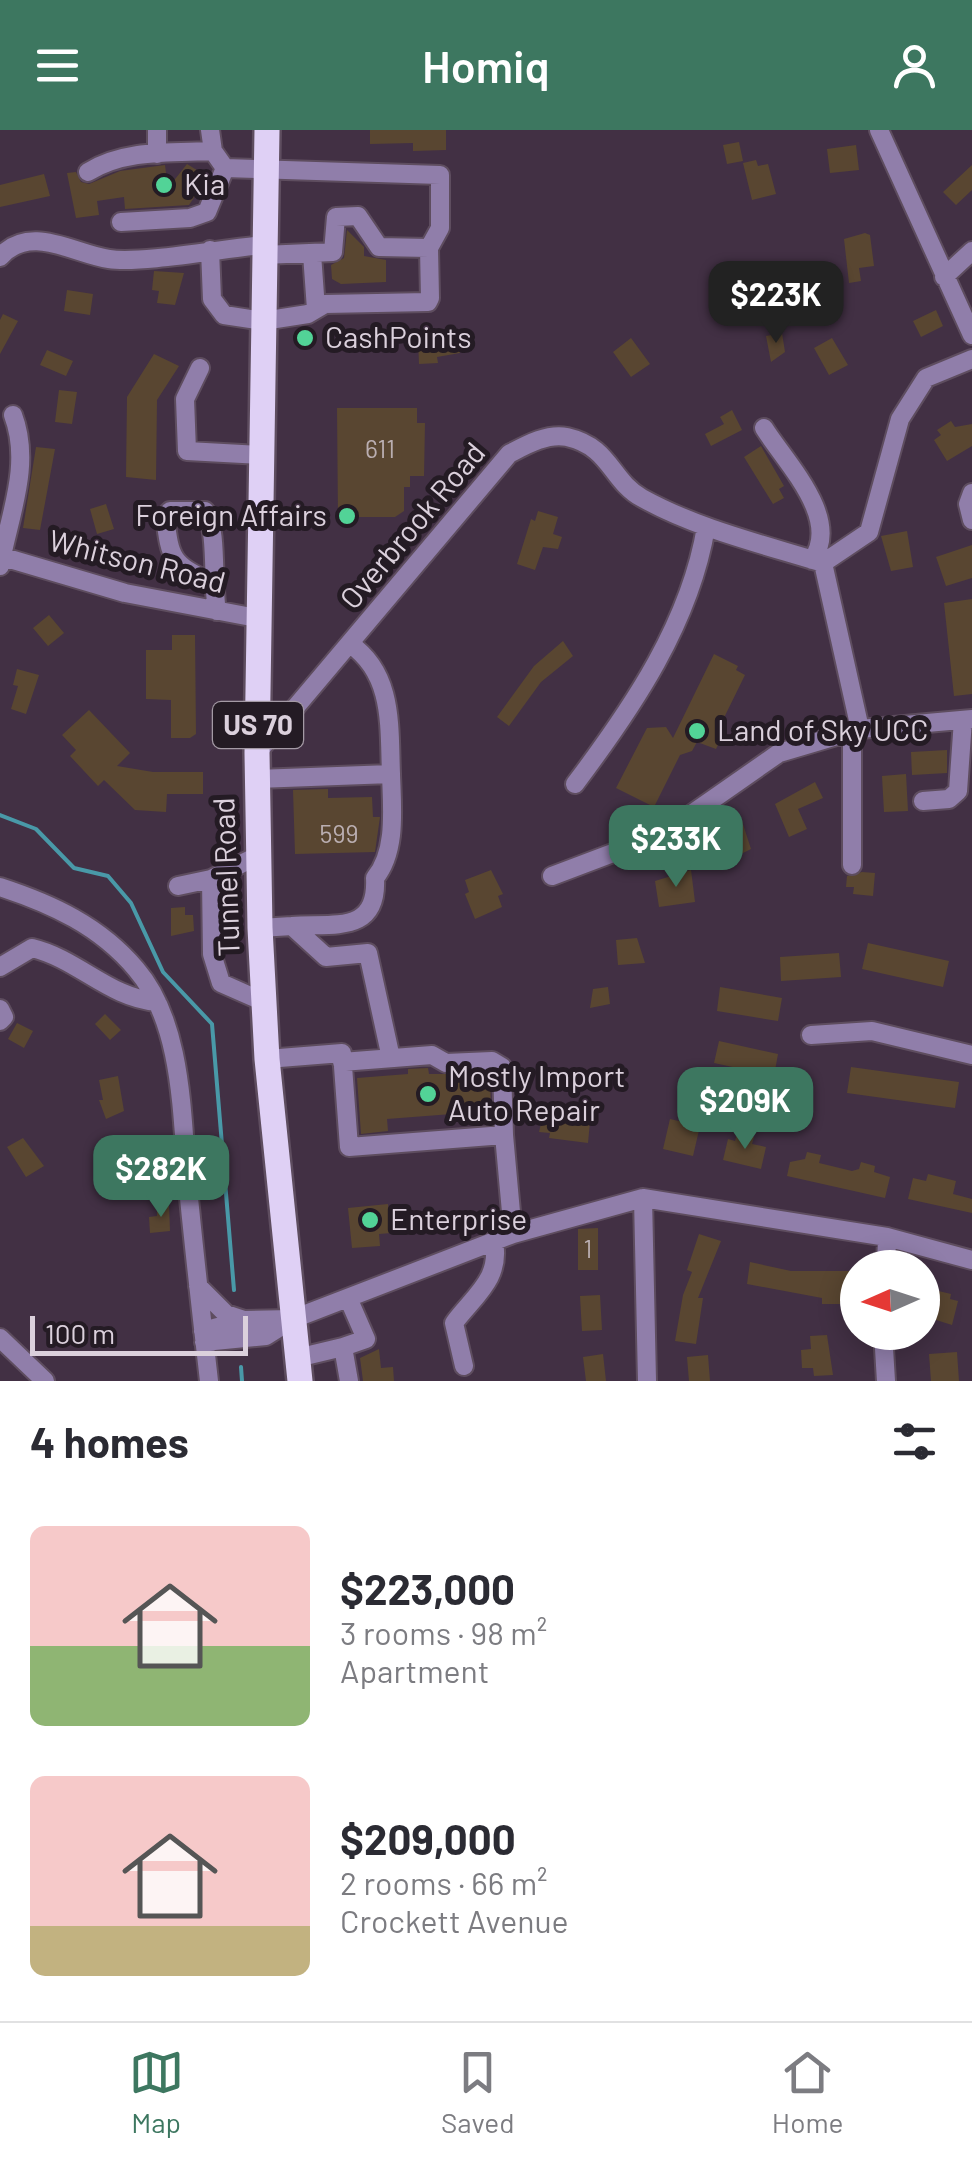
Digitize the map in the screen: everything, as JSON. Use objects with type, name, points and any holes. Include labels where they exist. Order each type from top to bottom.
[{"type":"main road","name":"Tunnel Road","points":[[266,130],[258,855],[267,1060],[299,1370]]},
{"type":"street","points":[[157,130],[158,154]]},
{"type":"street","points":[[210,130],[213,152],[225,168]]},
{"type":"street","points":[[879,130],[972,335]]},
{"type":"street","points":[[88,172],[104,162],[158,154],[213,152]]},
{"type":"street","points":[[210,250],[215,308],[224,315],[263,321],[308,314],[325,304],[428,302],[428,248],[440,228],[440,175],[225,168]]},
{"type":"street","points":[[120,222],[190,218],[208,212],[225,168]]},
{"type":"street","points":[[0,256],[6,250],[44,240],[111,260],[210,250],[333,252],[336,217],[358,216],[379,247],[428,248]]},
{"type":"street","points":[[944,277],[972,251]]},
{"type":"street","points":[[312,254],[316,309]]},
{"type":"street","points":[[817,561],[868,532],[900,419],[926,378],[972,358]]},
{"type":"street","points":[[200,368],[184,399],[187,452],[261,455]]},
{"type":"street","points":[[1,559],[13,519],[22,440],[13,416]]},
{"type":"street","points":[[764,428],[822,520],[824,539],[817,561],[856,731],[852,865]]},
{"type":"street","name":"Overbrook Road","points":[[257,766],[350,644],[509,454],[532,442],[562,436],[596,446],[638,496],[706,526],[817,561]]},
{"type":"street","points":[[972,492],[968,504],[972,520]]},
{"type":"street","points":[[575,784],[625,717],[674,629],[701,556],[706,526]]},
{"type":"street","name":"Whitson Road","points":[[1,559],[125,593],[262,620]]},
{"type":"street","points":[[212,583],[217,611]]},
{"type":"street","points":[[260,928],[357,921],[368,914],[376,900],[374,878],[386,864],[389,848],[391,774],[384,690],[374,668],[350,644]]},
{"type":"street","points":[[552,876],[663,834],[779,753],[856,731],[967,719],[958,790],[950,799],[924,802]]},
{"type":"street","points":[[257,766],[391,774]]},
{"type":"street","points":[[178,886],[211,878],[258,855]]},
{"type":"street","points":[[211,878],[212,954],[221,983],[264,1002]]},
{"type":"street","points":[[0,887],[67,912],[87,926],[139,971],[156,1002],[176,1073],[208,1375]]},
{"type":"street","points":[[292,926],[326,957],[368,953],[390,1058]]},
{"type":"street","points":[[0,967],[24,950],[42,950],[123,997],[156,1002]]},
{"type":"street","points":[[0,1009],[4,1018],[0,1021]]},
{"type":"street","points":[[811,1035],[872,1031],[972,1055]]},
{"type":"street","points":[[267,1060],[432,1056],[446,1063],[492,1060],[502,1067],[513,1234]]},
{"type":"street","points":[[342,1057],[350,1147],[504,1135]]},
{"type":"street","points":[[204,1336],[266,1336],[293,1319],[513,1234],[643,1198],[887,1236],[972,1260]]},
{"type":"street","points":[[643,1198],[647,1381]]},
{"type":"street","points":[[887,1236],[887,1250]]},
{"type":"street","points":[[464,1366],[454,1323],[487,1285],[494,1268],[494,1242]]},
{"type":"street","points":[[198,1286],[226,1314],[244,1320],[293,1319]]},
{"type":"street","points":[[299,1370],[343,1347],[366,1340],[348,1300]]},
{"type":"street","points":[[204,1336],[244,1320]]},
{"type":"street","points":[[0,1338],[45,1381]]},
{"type":"street","points":[[208,1375],[235,1339]]},
{"type":"street","points":[[343,1347],[348,1381]]},
{"type":"street","points":[[883,1350],[886,1381]]},
{"type":"building","points":[[370,130],[446,130],[446,150],[413,151],[413,143],[370,144]]},
{"type":"building","points":[[739,142],[743,161],[727,164],[723,145]]},
{"type":"building","points":[[856,145],[859,170],[830,173],[827,149]]},
{"type":"building","points":[[756,160],[758,166],[768,164],[776,194],[752,200],[743,163]]},
{"type":"building","points":[[187,164],[208,177],[189,205],[125,209],[124,197],[97,201],[99,215],[76,218],[67,173],[76,172],[81,182],[89,184],[120,171],[165,165],[168,188]]},
{"type":"building","points":[[972,165],[972,190],[956,205],[943,192]]},
{"type":"building","points":[[44,174],[50,196],[0,207],[0,185]]},
{"type":"building","points":[[347,230],[364,247],[364,256],[386,260],[386,282],[341,284],[332,279],[331,265],[344,258]]},
{"type":"building","points":[[870,235],[874,266],[859,268],[861,281],[849,283],[844,239]]},
{"type":"building","points":[[154,271],[184,273],[175,305],[157,303],[159,291],[152,290]]},
{"type":"building","points":[[67,290],[93,294],[90,315],[64,311]]},
{"type":"building","points":[[936,310],[943,326],[921,337],[913,321]]},
{"type":"building","points":[[3,314],[18,321],[0,354],[0,320]]},
{"type":"building","points":[[782,333],[785,352],[771,362],[766,336]]},
{"type":"building","points":[[460,335],[460,353],[437,357],[438,363],[419,364],[418,339]]},
{"type":"building","points":[[631,338],[650,364],[631,377],[613,352]]},
{"type":"building","points":[[832,338],[848,365],[829,375],[814,348]]},
{"type":"building","points":[[47,350],[73,361],[66,376],[40,365]]},
{"type":"building","points":[[154,354],[179,366],[157,400],[156,480],[126,477],[127,397]]},
{"type":"building","points":[[59,390],[77,392],[72,424],[55,422]]},
{"type":"building","points":[[337,408],[417,408],[417,423],[425,423],[424,476],[410,476],[410,487],[404,487],[404,511],[395,517],[338,517]]},
{"type":"building","points":[[732,410],[742,430],[711,446],[705,434],[724,424],[720,417]]},
{"type":"building","points":[[951,421],[955,427],[972,424],[972,446],[947,461],[934,440],[941,435],[937,430]]},
{"type":"building","points":[[761,446],[784,486],[779,489],[784,498],[773,504],[744,457]]},
{"type":"building","points":[[36,447],[55,449],[40,530],[23,528]]},
{"type":"building","points":[[106,504],[114,529],[97,534],[90,509]]},
{"type":"building","points":[[538,511],[558,517],[553,534],[562,537],[558,549],[543,547],[535,570],[517,564],[531,519],[535,521]]},
{"type":"building","points":[[907,531],[913,567],[891,571],[881,536]]},
{"type":"building","points":[[972,545],[972,578],[946,586],[936,557]]},
{"type":"building","points":[[972,599],[972,694],[954,696],[944,603]]},
{"type":"building","points":[[49,615],[64,633],[48,646],[33,628]]},
{"type":"building","points":[[172,635],[195,635],[196,734],[190,738],[171,738],[171,700],[146,699],[146,650],[172,650]]},
{"type":"building","points":[[563,641],[573,656],[541,682],[509,726],[497,717],[534,666]]},
{"type":"building","name":"Land of Sky UCC","points":[[714,654],[738,666],[736,670],[745,675],[716,734],[722,737],[716,749],[697,742],[692,751],[680,755],[654,807],[616,788],[647,728],[666,727],[673,738]]},
{"type":"building","points":[[17,669],[39,675],[26,714],[11,709],[18,686],[13,685]]},
{"type":"building","points":[[89,710],[130,753],[117,766],[153,772],[203,772],[203,794],[167,794],[166,812],[135,810],[104,780],[98,786],[70,756],[76,750],[62,735]]},
{"type":"building","points":[[947,750],[947,773],[912,775],[911,752]]},
{"type":"building","points":[[906,774],[908,811],[884,812],[882,776]]},
{"type":"building","points":[[815,782],[823,798],[798,809],[807,829],[789,837],[775,804]]},
{"type":"building","points":[[328,789],[328,798],[372,797],[373,817],[380,817],[375,852],[295,854],[293,790]]},
{"type":"building","points":[[741,818],[751,849],[741,854],[736,845],[723,851],[716,835]]},
{"type":"building","points":[[491,870],[503,894],[498,896],[502,907],[475,919],[465,894],[469,892],[465,880]]},
{"type":"building","points":[[691,870],[695,902],[659,907],[655,881]]},
{"type":"building","points":[[875,873],[873,896],[853,894],[854,887],[846,887],[847,876]]},
{"type":"building","points":[[185,907],[185,915],[193,915],[194,931],[171,936],[171,908]]},
{"type":"building","points":[[637,938],[645,963],[618,965],[616,940]]},
{"type":"building","points":[[868,943],[949,961],[943,987],[862,969]]},
{"type":"building","points":[[839,953],[841,977],[781,981],[780,957]]},
{"type":"building","points":[[608,987],[610,1004],[590,1008],[593,989]]},
{"type":"building","points":[[720,987],[782,998],[778,1021],[717,1011]]},
{"type":"building","points":[[105,1014],[121,1030],[110,1040],[95,1024]]},
{"type":"building","points":[[17,1023],[33,1031],[24,1048],[8,1039]]},
{"type":"building","points":[[719,1041],[778,1054],[774,1076],[714,1063]]},
{"type":"building","points":[[851,1067],[959,1082],[955,1108],[847,1093]]},
{"type":"building","name":"Mostly Import Auto Repair","points":[[428,1068],[429,1074],[490,1074],[491,1111],[387,1119],[388,1131],[361,1134],[357,1078],[408,1074],[408,1069]]},
{"type":"building","points":[[118,1076],[124,1111],[106,1119],[99,1100],[103,1100],[99,1080]]},
{"type":"building","points":[[545,1107],[568,1110],[567,1119],[590,1122],[588,1143],[549,1138],[550,1133],[539,1132]]},
{"type":"building","points":[[670,1119],[700,1126],[693,1156],[663,1149]]},
{"type":"building","points":[[737,1134],[754,1137],[752,1144],[766,1147],[761,1169],[723,1160],[728,1139],[735,1141]]},
{"type":"building","points":[[23,1138],[44,1166],[26,1177],[7,1147]]},
{"type":"building","points":[[807,1152],[821,1155],[819,1163],[852,1171],[859,1169],[861,1162],[875,1166],[874,1172],[890,1177],[885,1198],[787,1176],[790,1162],[805,1159]]},
{"type":"building","points":[[928,1174],[956,1181],[953,1194],[972,1199],[972,1213],[908,1199],[913,1178],[926,1181]]},
{"type":"building","name":"Enterprise","points":[[388,1204],[391,1233],[379,1234],[380,1246],[352,1248],[348,1208]]},
{"type":"building","points":[[169,1205],[170,1231],[150,1233],[149,1217],[157,1216],[157,1206]]},
{"type":"building","points":[[598,1228],[598,1270],[578,1270],[578,1229]]},
{"type":"building","points":[[699,1234],[721,1241],[698,1298],[703,1298],[696,1344],[675,1341],[683,1295],[692,1272],[687,1270]]},
{"type":"building","points":[[750,1262],[791,1271],[840,1271],[840,1304],[822,1304],[822,1298],[747,1284]]},
{"type":"building","points":[[940,1291],[958,1301],[952,1325],[940,1321]]},
{"type":"building","points":[[600,1295],[602,1330],[582,1331],[580,1296]]},
{"type":"building","points":[[827,1335],[833,1375],[814,1376],[813,1368],[802,1368],[801,1350],[811,1349],[810,1336]]},
{"type":"building","points":[[379,1349],[381,1368],[393,1367],[394,1381],[363,1381],[360,1358]]},
{"type":"building","points":[[957,1352],[959,1381],[931,1381],[929,1354]]},
{"type":"building","points":[[603,1354],[606,1381],[586,1381],[583,1357]]},
{"type":"building","points":[[708,1355],[710,1381],[689,1381],[687,1357]]},
{"type":"waterway","points":[[0,815],[36,829],[74,868],[108,876],[131,903],[163,972],[212,1024],[234,1290]]},
{"type":"waterway","points":[[241,1367],[242,1381]]},
{"type":"place","name":"Kia","points":[[164,185]]},
{"type":"place","name":"CashPoints","points":[[305,338]]},
{"type":"place","name":"Foreign Affairs","points":[[347,516]]},
{"type":"place","name":"Land of Sky UCC","points":[[697,731]]},
{"type":"place","name":"Mostly Import Auto Repair","points":[[428,1094]]},
{"type":"place","name":"Enterprise","points":[[370,1220]]}]
